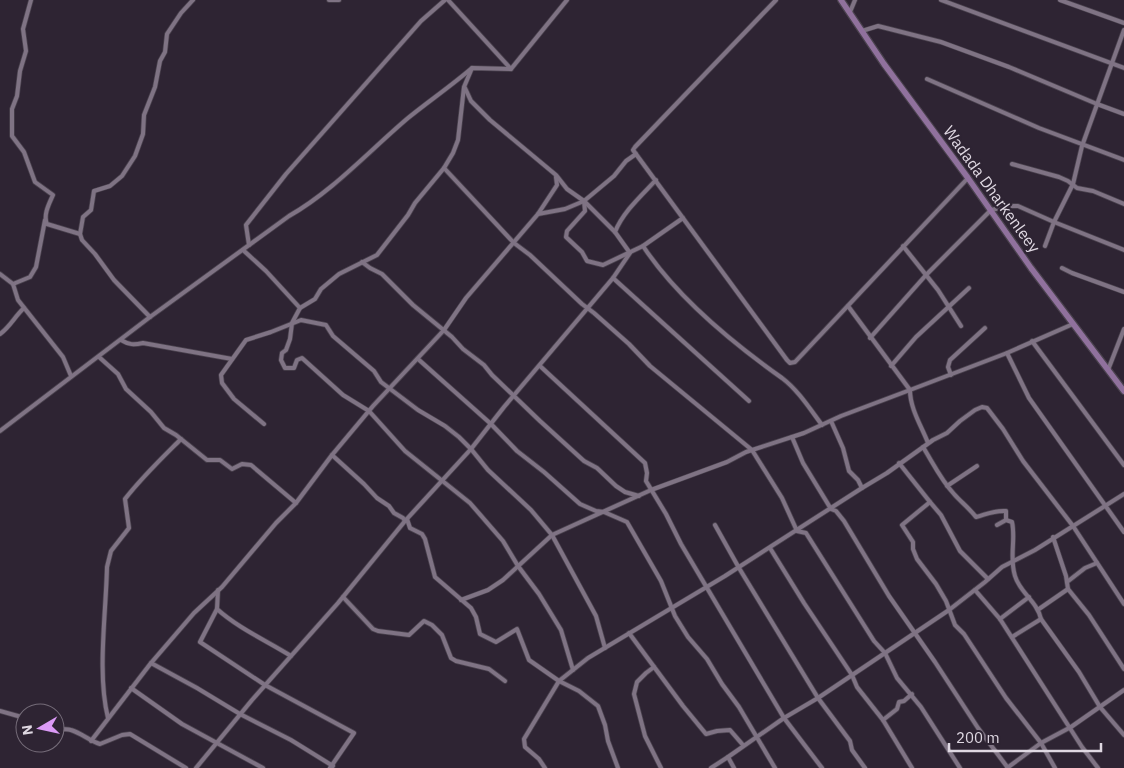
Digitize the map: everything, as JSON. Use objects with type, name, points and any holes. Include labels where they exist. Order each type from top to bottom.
[{"type":"main road","name":"Wadada Dharkenleey","points":[[841,0],[862,32],[1073,324],[1123,388]]},
{"type":"street","points":[[13,284],[30,277],[36,267],[45,220],[53,195],[35,182],[24,152],[12,136],[12,109],[17,96],[20,71],[26,51],[23,29],[31,0]]},
{"type":"street","points":[[150,317],[114,280],[82,240],[80,234],[83,217],[91,210],[94,192],[110,186],[122,176],[135,156],[143,134],[144,115],[155,87],[160,61],[165,52],[167,34],[181,13],[193,0]]},
{"type":"street","points":[[329,0],[339,0]]},
{"type":"street","points":[[249,245],[246,225],[286,174],[421,21],[447,0],[511,69]]},
{"type":"street","points":[[511,69],[567,0]]},
{"type":"street","points":[[776,0],[633,150],[718,268],[790,363],[796,362],[968,178]]},
{"type":"street","points":[[850,12],[855,0]]},
{"type":"street","points":[[941,0],[1124,68]]},
{"type":"street","points":[[1060,0],[1124,23]]},
{"type":"street","points":[[862,32],[878,26],[941,42],[1009,67],[1124,114]]},
{"type":"street","points":[[1045,246],[1054,222],[1073,184],[1082,146],[1124,30]]},
{"type":"street","points":[[0,430],[150,317],[316,198],[409,118],[472,68],[511,69]]},
{"type":"street","points":[[472,68],[464,87],[458,140],[444,168],[428,186],[376,255],[339,274],[321,289],[315,299],[300,308],[292,323],[290,339],[281,360],[285,368],[294,368],[297,360],[302,358],[343,395],[369,411],[405,451],[470,503],[503,541],[518,566],[539,594],[561,630],[573,670]]},
{"type":"street","points":[[927,79],[1082,146],[1124,160]]},
{"type":"street","points":[[464,87],[470,101],[556,175],[567,189],[584,201],[615,232],[630,253]]},
{"type":"street","points":[[538,214],[565,209],[584,201],[614,176],[626,161],[636,154]]},
{"type":"street","points":[[1012,164],[1059,177],[1077,188],[1093,191],[1124,204]]},
{"type":"street","points":[[444,168],[514,243],[537,260],[630,344],[650,366],[752,450],[782,498],[797,531]]},
{"type":"street","points":[[91,741],[151,663],[194,613],[218,590],[276,523],[296,503],[332,454],[444,330],[466,298],[538,214],[557,185],[556,175]]},
{"type":"street","points":[[615,232],[622,217],[656,180]]},
{"type":"street","points":[[584,201],[585,211],[567,231],[566,237],[582,252],[587,261],[595,264],[603,265],[630,253],[683,218]]},
{"type":"street","points":[[870,338],[926,275],[991,210],[1018,206],[1124,250]]},
{"type":"street","points":[[45,220],[47,224],[80,234]]},
{"type":"street","points":[[643,246],[663,272],[699,310],[760,363],[781,377],[799,394],[822,425]]},
{"type":"street","points":[[903,246],[950,307],[961,326]]},
{"type":"street","points":[[243,250],[266,271],[300,308]]},
{"type":"street","points":[[196,768],[240,714],[343,597],[406,520],[471,449],[613,278],[630,253]]},
{"type":"street","points":[[362,262],[382,274],[413,305],[484,365],[492,375],[584,461],[597,468],[625,492],[639,496]]},
{"type":"street","points":[[1062,268],[1072,274],[1124,292]]},
{"type":"street","points":[[0,274],[13,284],[18,300],[63,357],[71,376]]},
{"type":"street","points":[[613,278],[749,401]]},
{"type":"street","points":[[891,366],[916,337],[969,288]]},
{"type":"street","points":[[848,306],[910,390],[916,416],[928,443]]},
{"type":"street","points":[[0,334],[8,328],[24,308]]},
{"type":"street","points":[[264,424],[234,399],[222,383],[221,375],[246,340],[305,320],[326,325],[333,336],[374,371],[381,382],[428,417],[445,426],[471,449],[488,470],[531,510],[552,535],[596,616],[605,648]]},
{"type":"street","points":[[461,600],[488,590],[503,580],[552,535],[652,490],[1007,353],[1073,324]]},
{"type":"street","points":[[951,375],[948,366],[950,360],[985,328]]},
{"type":"street","points":[[1108,370],[1122,339],[1124,329]]},
{"type":"street","points":[[121,340],[127,344],[143,343],[232,359]]},
{"type":"street","points":[[1032,341],[1124,466]]},
{"type":"street","points":[[1007,353],[1029,398],[1124,532]]},
{"type":"street","points":[[99,357],[118,374],[126,389],[164,428],[207,460],[220,460],[232,469],[242,464],[251,465],[296,503]]},
{"type":"street","points":[[418,359],[491,424],[516,451],[544,472],[580,504],[627,522],[661,581],[675,616],[739,707],[776,768]]},
{"type":"street","points":[[540,366],[645,463],[646,480],[706,588],[784,718],[822,768]]},
{"type":"street","points":[[545,768],[539,759],[525,746],[524,739],[559,681],[588,658],[739,568],[887,473],[928,443],[947,433],[975,410],[982,407],[987,408],[1023,461],[1073,526],[1124,604]]},
{"type":"street","points":[[831,421],[843,448],[849,471],[858,480],[862,488]]},
{"type":"street","points":[[792,437],[803,463],[831,509],[836,511],[844,521],[889,596],[936,662],[978,728],[1008,768],[1041,743],[1071,727],[1124,690]]},
{"type":"street","points":[[108,718],[104,701],[103,681],[107,567],[111,551],[129,528],[125,499],[150,470],[181,439]]},
{"type":"street","points":[[923,447],[947,486],[954,495],[970,508],[976,517],[995,510],[1001,510],[1006,511],[1006,520]]},
{"type":"street","points":[[332,454],[377,498],[392,508],[394,513],[406,520],[410,528],[422,534],[436,577],[471,608],[476,617],[480,634],[496,642],[517,629],[529,660],[598,706],[618,768]]},
{"type":"street","points":[[899,463],[941,515],[960,551],[988,579]]},
{"type":"street","points":[[947,486],[977,466]]},
{"type":"street","points":[[711,768],[949,610],[1002,567],[1035,550],[1124,494]]},
{"type":"street","points":[[930,502],[902,525],[913,542],[913,549],[917,559],[936,584],[956,624],[1006,698],[1041,743],[1055,768]]},
{"type":"street","points":[[998,525],[1006,520]]},
{"type":"street","points":[[1006,520],[1012,522],[1013,527],[1011,557],[1018,584],[1039,609],[1041,618],[1100,706],[1124,735]]},
{"type":"street","points":[[715,525],[818,698],[850,741],[852,750],[865,768]]},
{"type":"street","points":[[797,531],[806,533],[874,641],[885,653],[896,678],[912,694],[960,768]]},
{"type":"street","points":[[1054,537],[1068,589],[1089,615],[1124,670]]},
{"type":"street","points":[[770,548],[804,604],[852,674],[860,692],[883,720],[912,768]]},
{"type":"street","points":[[1067,582],[1082,570],[1097,563]]},
{"type":"street","points":[[1039,609],[1068,589]]},
{"type":"street","points":[[151,663],[240,714],[291,740],[332,767],[354,733],[265,685],[200,642],[217,609],[218,590]]},
{"type":"street","points":[[975,590],[1000,619],[1098,768]]},
{"type":"street","points":[[343,597],[369,626],[378,631],[409,635],[424,620],[442,635],[451,658],[456,661],[489,668],[504,681]]},
{"type":"street","points":[[1000,619],[1029,597]]},
{"type":"street","points":[[217,609],[231,622],[291,656]]},
{"type":"street","points":[[1012,637],[1041,618]]},
{"type":"street","points":[[629,633],[682,706],[706,734],[730,730],[744,745]]},
{"type":"street","points":[[654,667],[637,682],[634,694],[645,736],[661,768]]},
{"type":"street","points":[[131,688],[182,724],[263,768]]},
{"type":"street","points":[[883,720],[897,709],[899,702],[912,694]]},
{"type":"street","points":[[0,710],[15,715]]},
{"type":"street","points":[[65,730],[72,730],[100,744],[122,734],[130,734],[186,768]]},
{"type":"street","points":[[728,757],[734,768]]}]
